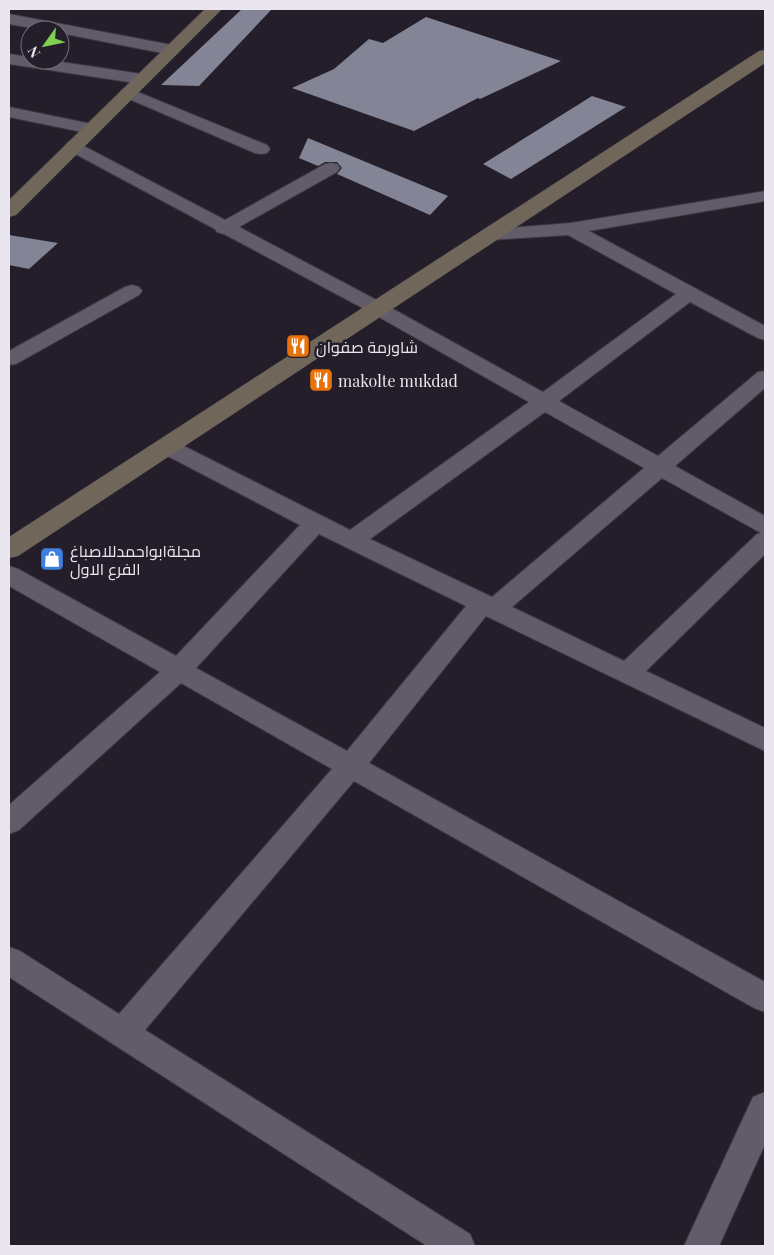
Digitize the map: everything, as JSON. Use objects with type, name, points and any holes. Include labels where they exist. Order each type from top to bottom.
[{"type":"street","points":[[9,211],[214,9]]},
{"type":"street","points":[[9,19],[172,50]]},
{"type":"street","points":[[9,549],[765,55]]},
{"type":"street","points":[[9,59],[142,79]]},
{"type":"street","points":[[128,93],[261,149]]},
{"type":"street","points":[[9,112],[92,129]]},
{"type":"street","points":[[74,146],[224,228],[377,308],[765,526]]},
{"type":"street","points":[[224,228],[331,168]]},
{"type":"street","points":[[490,234],[571,228],[765,196]]},
{"type":"street","points":[[742,200],[765,212]]},
{"type":"street","points":[[571,228],[765,334]]},
{"type":"street","points":[[9,359],[132,291]]},
{"type":"street","points":[[352,540],[544,402],[689,293]]},
{"type":"street","points":[[122,1034],[489,605],[659,466],[765,376]]},
{"type":"street","points":[[166,446],[316,523],[629,672],[761,732]]},
{"type":"street","points":[[9,822],[178,671],[316,523]]},
{"type":"street","points":[[629,672],[765,540]]},
{"type":"street","points":[[9,575],[765,998]]},
{"type":"street","points":[[9,961],[458,1246]]},
{"type":"street","points":[[702,1246],[765,1108]]},
{"type":"building","points":[[242,9],[272,9],[199,86],[161,85]]},
{"type":"building","points":[[426,17],[561,61],[480,99],[478,98],[414,131],[292,88],[334,69],[369,39],[383,43]]},
{"type":"building","points":[[592,96],[626,107],[511,179],[483,164]]},
{"type":"building","points":[[308,138],[448,196],[430,215],[337,174],[342,168],[337,162],[325,162],[318,166],[299,158]]},
{"type":"building","points":[[9,235],[58,243],[29,269],[9,265]]},
{"type":"place","name":"شاورمة صفوان","points":[[298,346]]},
{"type":"place","name":"makolte mukdad","points":[[321,380]]},
{"type":"place","name":"مجلةابواحمدللاصباغ الفرع الاول","points":[[52,559]]}]
